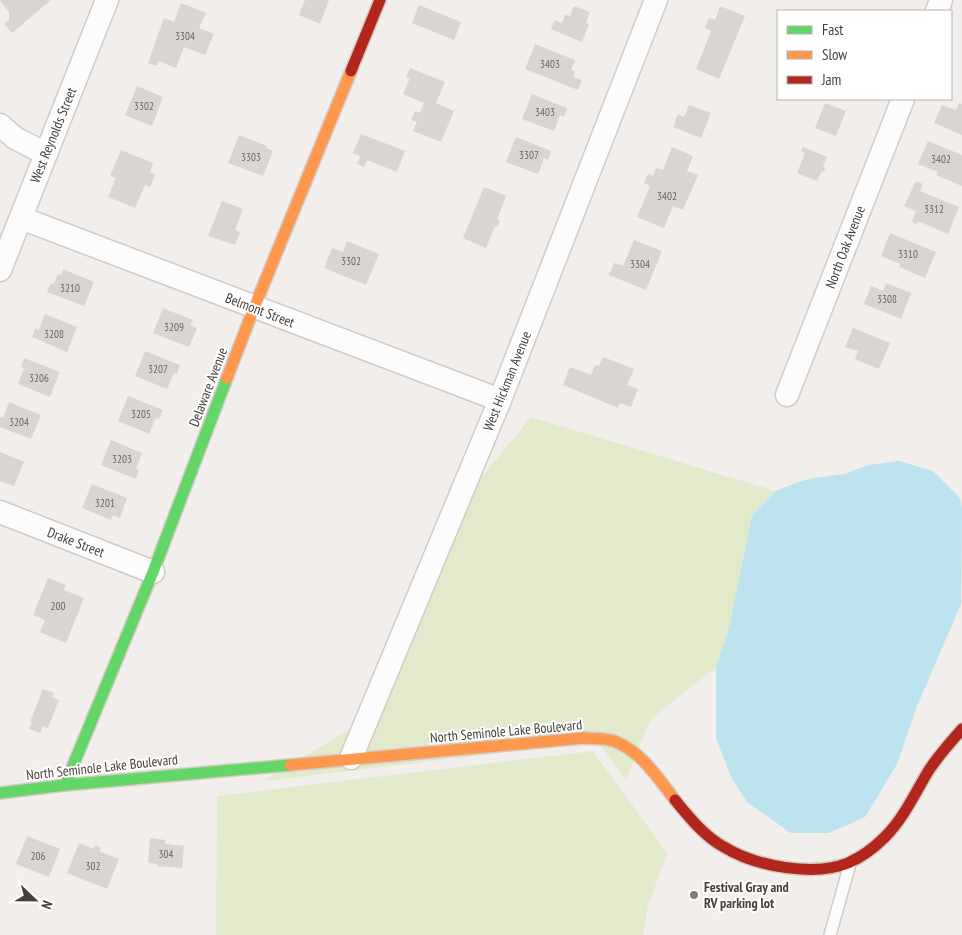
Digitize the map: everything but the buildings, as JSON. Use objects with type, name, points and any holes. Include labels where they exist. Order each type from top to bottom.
[{"type":"street","name":"West Reynolds Street","points":[[0,270],[107,0]]},
{"type":"street","name":"Delaware Avenue","points":[[65,785],[153,572],[254,308],[380,0]]},
{"type":"street","name":"West Hickman Avenue","points":[[351,758],[500,400],[656,0]]},
{"type":"street","name":"North Oak Avenue","points":[[787,395],[903,100]]},
{"type":"street","points":[[0,125],[15,138],[46,154]]},
{"type":"street","name":"Belmont Street","points":[[21,218],[500,400]]},
{"type":"street","name":"Drake Street","points":[[0,512],[153,572]]},
{"type":"street","name":"North Seminole Lake Boulevard","points":[[0,793],[65,785],[351,758],[583,738],[613,742],[640,756],[698,827],[721,847],[750,861],[780,867],[825,869],[850,864],[874,847],[894,826],[946,746],[962,729]]},
{"type":"lane","points":[[830,935],[850,864]]},
{"type":"green space","points":[[531,417],[776,491],[752,515],[729,628],[716,667],[650,720],[626,780],[602,747],[591,742],[263,781],[355,726],[448,518]]},
{"type":"green space","points":[[593,751],[667,853],[648,906],[643,935],[216,935],[217,796]]},
{"type":"water","points":[[899,461],[933,471],[960,498],[962,508],[961,604],[917,706],[897,764],[865,817],[829,833],[791,833],[747,802],[732,779],[716,738],[716,667],[729,628],[752,515],[776,491],[796,483],[813,478],[844,474],[869,465]]},
{"type":"traffic: fast","points":[[65,785],[153,572],[227,378]]},
{"type":"traffic: fast","points":[[0,793],[65,785],[290,765]]},
{"type":"traffic: slow","points":[[227,378],[351,71]]},
{"type":"traffic: slow","points":[[290,765],[583,738],[602,739],[614,741],[633,751],[655,774],[675,800]]},
{"type":"traffic: jam","points":[[351,71],[380,0]]},
{"type":"traffic: jam","points":[[675,800],[703,832],[717,843],[737,854],[784,867],[802,869],[834,867],[858,858],[873,848],[892,830],[904,814],[929,770],[962,729]]},
{"type":"place","name":"Festival Gray and RV parking lot","points":[[694,895]]}]
